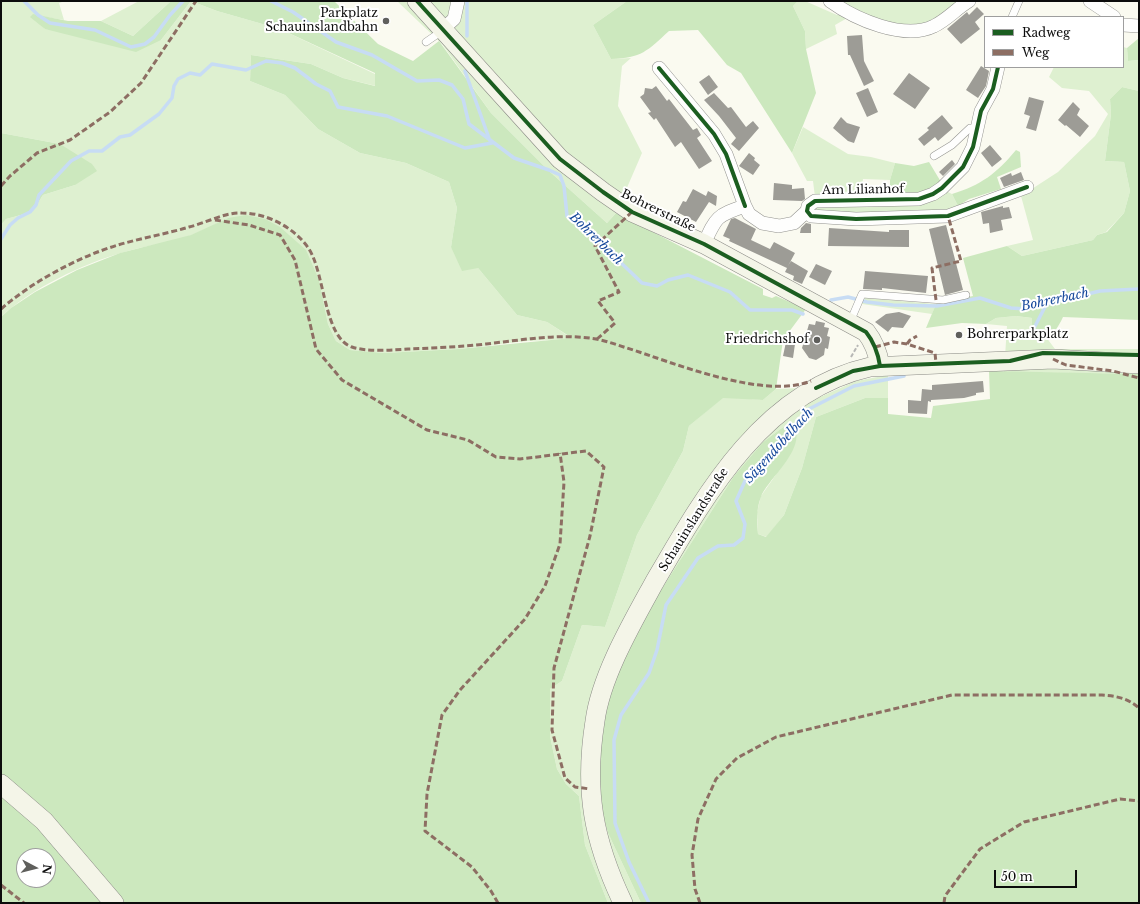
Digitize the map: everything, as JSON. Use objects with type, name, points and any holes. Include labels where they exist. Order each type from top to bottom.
[{"type":"main road","name":"Bohrerstraße","points":[[417,1],[560,158],[624,207],[854,314],[872,340],[877,352],[880,366]]},
{"type":"main road","name":"Schauinslandstraße","points":[[623,903],[604,860],[594,823],[590,789],[591,752],[595,719],[605,684],[620,649],[644,601],[709,492],[735,456],[754,436],[813,384],[880,366],[1053,359],[1139,364]]},
{"type":"main road","points":[[1,784],[44,821],[114,903]]},
{"type":"street","points":[[443,29],[454,19],[458,1]]},
{"type":"street","points":[[830,1],[844,12],[875,26],[910,30],[923,30],[934,26],[969,1]]},
{"type":"street","points":[[1090,1],[1110,16]]},
{"type":"street","points":[[1124,24],[1139,26]]},
{"type":"street","points":[[659,68],[717,139],[726,154],[745,206],[727,212],[717,218],[704,244]]},
{"type":"street","name":"Am Lilianhof","points":[[745,206],[749,214],[762,223],[779,226],[794,223],[806,211],[808,206],[815,201],[919,199],[933,194],[963,167],[972,147],[981,111],[993,90],[998,68]]},
{"type":"street","name":"Am Lilianhof","points":[[806,211],[811,216],[856,219],[948,216],[1027,187]]},
{"type":"lane","points":[[1012,16],[1019,1]]},
{"type":"lane","points":[[426,42],[443,29]]},
{"type":"lane","points":[[934,156],[952,146],[970,128],[976,128]]},
{"type":"lane","points":[[854,314],[862,294],[943,300],[966,295]]},
{"type":"path","points":[[847,374],[844,368],[866,332]]},
{"type":"green space","points":[[1,1],[65,1],[59,3],[64,20],[33,15],[45,29],[161,40],[191,1],[217,11],[280,29],[375,74],[376,86],[343,78],[311,64],[251,55],[250,81],[285,95],[318,129],[360,153],[406,163],[449,182],[457,208],[451,247],[478,268],[517,315],[547,322],[573,339],[527,341],[458,349],[384,353],[350,350],[336,341],[328,324],[319,280],[228,218],[192,235],[121,253],[90,264],[42,287],[1,317],[1,225],[6,219],[32,212],[43,195],[75,185],[60,144],[1,133]]},
{"type":"green space","points":[[139,1],[171,1],[133,36],[101,21]]},
{"type":"green space","points":[[171,1],[191,1],[161,40],[136,52],[45,29],[30,17],[33,14],[68,21],[101,21],[133,36]]},
{"type":"green space","points":[[191,1],[334,1],[378,44],[413,61],[439,41],[491,113],[549,171],[607,223],[616,213],[763,289],[763,295],[772,298],[776,296],[806,309],[783,340],[776,389],[763,400],[723,398],[689,426],[683,451],[637,535],[605,627],[582,625],[562,681],[550,689],[550,736],[557,769],[566,784],[579,796],[585,845],[608,903],[1,903],[1,317],[11,308],[35,292],[77,270],[120,253],[191,235],[228,218],[246,215],[265,219],[280,227],[306,250],[319,280],[328,324],[336,341],[350,350],[384,353],[458,349],[572,338],[547,322],[517,315],[478,268],[462,271],[451,247],[457,208],[449,182],[406,163],[360,153],[318,129],[285,95],[250,81],[251,55],[311,64],[343,78],[375,86],[375,73],[280,29],[217,11]]},
{"type":"green space","points":[[397,1],[627,1],[593,25],[611,59],[631,58],[622,66],[618,106],[642,153],[616,213],[607,223],[549,171],[491,113],[442,44]]},
{"type":"green space","points":[[627,1],[798,1],[793,6],[805,31],[806,49],[816,93],[792,153],[741,73],[727,65],[698,30],[669,31],[655,44],[637,55],[611,59],[593,25]]},
{"type":"green space","points":[[798,1],[805,1],[837,15],[846,10],[843,1],[967,1],[934,24],[909,27],[856,13],[835,25],[837,34],[806,49],[805,31],[793,6]]},
{"type":"green space","points":[[1139,38],[1139,60],[1128,61],[1127,48]]},
{"type":"green space","points":[[1124,47],[1127,48],[1128,61],[1139,60],[1139,91],[1122,87],[1110,99],[1111,114],[1105,161],[1124,162],[1130,191],[1124,213],[1106,232],[1097,235],[1093,240],[1022,256],[1007,246],[1033,240],[1021,196],[1058,172],[1095,136],[1108,114],[1089,91],[1062,88],[1049,77],[1054,68],[1124,68]]},
{"type":"green space","points":[[1122,87],[1139,91],[1139,320],[1063,317],[1054,331],[1047,336],[1038,335],[1032,332],[1032,318],[1016,316],[996,318],[986,324],[962,323],[926,328],[936,304],[973,296],[963,258],[1007,246],[1022,256],[1093,240],[1097,235],[1107,232],[1124,213],[1130,191],[1124,162],[1105,161],[1111,114],[1110,99]]},
{"type":"green space","points":[[803,127],[848,154],[871,157],[895,163],[890,180],[863,179],[861,196],[815,197],[813,181],[807,181],[792,153]]},
{"type":"green space","points":[[1,133],[60,144],[92,164],[97,171],[75,185],[43,195],[32,212],[6,219],[1,225]]},
{"type":"green space","points":[[1016,150],[1020,152],[1021,167],[997,177],[1001,189],[969,199],[958,206],[952,194],[971,187],[987,178],[1002,166]]},
{"type":"green space","points":[[929,162],[941,182],[921,195],[890,196],[890,180],[895,163],[914,166]]},
{"type":"green space","points":[[946,191],[952,194],[958,206],[944,211],[910,215],[891,215],[821,213],[811,208],[815,206]]},
{"type":"green space","points":[[865,298],[936,304],[932,314],[862,304]]},
{"type":"green space","points":[[1016,316],[1032,318],[1040,337],[1046,337],[1055,349],[1139,349],[1139,374],[1004,372],[1007,326],[986,324],[996,318]]},
{"type":"green space","points":[[989,371],[1139,374],[1139,903],[641,903],[608,833],[601,809],[597,754],[604,714],[612,684],[652,604],[734,476],[763,442],[790,422],[796,431],[796,440],[793,450],[787,461],[765,489],[758,506],[758,534],[766,537],[784,515],[802,468],[816,417],[865,398],[888,398],[888,414],[931,418],[933,406],[990,399]]},
{"type":"green space","points":[[888,375],[888,398],[865,398],[816,417],[802,468],[784,515],[767,537],[758,534],[757,512],[761,496],[775,476],[790,422],[763,442],[734,476],[652,604],[601,809],[608,833],[641,903],[608,903],[585,845],[579,796],[566,784],[557,769],[550,736],[550,689],[562,681],[582,625],[605,627],[637,535],[683,451],[689,426],[723,397],[763,400],[776,389],[801,388],[811,401],[856,381]]},
{"type":"building","points":[[977,7],[984,14],[975,22],[980,29],[961,44],[947,29],[967,12],[969,15]]},
{"type":"building","points":[[862,35],[864,61],[874,81],[864,86],[850,55],[848,55],[847,36]]},
{"type":"building","points":[[981,66],[989,71],[986,86],[978,98],[966,90]]},
{"type":"building","points":[[909,73],[930,88],[915,109],[893,94]]},
{"type":"building","points":[[709,75],[718,87],[708,95],[699,82]]},
{"type":"building","points":[[656,86],[667,101],[669,99],[693,130],[697,128],[701,135],[697,138],[712,161],[699,169],[681,142],[675,147],[656,118],[654,120],[648,113],[651,112],[640,97],[644,94],[645,88],[652,89]]},
{"type":"building","points":[[868,88],[878,112],[867,117],[856,93]]},
{"type":"building","points":[[714,93],[728,108],[731,107],[746,127],[753,121],[759,128],[739,151],[731,144],[736,138],[704,100]]},
{"type":"building","points":[[1029,97],[1044,101],[1036,131],[1026,128],[1030,116],[1024,114]]},
{"type":"building","points":[[1073,102],[1080,109],[1077,115],[1089,126],[1080,137],[1058,120]]},
{"type":"building","points":[[942,115],[953,128],[938,141],[935,137],[924,146],[918,139],[929,130],[927,128]]},
{"type":"building","points":[[841,117],[847,123],[860,127],[854,143],[848,141],[833,128]]},
{"type":"building","points":[[990,145],[1002,159],[992,167],[981,153]]},
{"type":"building","points":[[749,153],[760,165],[753,175],[739,166]]},
{"type":"building","points":[[952,160],[955,164],[943,176],[939,172]]},
{"type":"building","points":[[1021,172],[1024,180],[1004,187],[1000,178],[1011,173],[1012,176]]},
{"type":"building","points":[[774,183],[792,185],[792,189],[804,188],[805,199],[802,201],[773,200]]},
{"type":"building","points":[[693,189],[706,196],[708,191],[717,196],[716,206],[709,202],[696,222],[677,212],[683,201],[686,202]]},
{"type":"building","points":[[1003,206],[1003,208],[1009,207],[1012,218],[1001,220],[1003,230],[990,233],[989,223],[983,224],[981,212]]},
{"type":"building","points":[[735,218],[756,229],[751,240],[770,249],[774,242],[795,253],[788,266],[791,261],[808,271],[802,284],[793,280],[794,276],[785,272],[787,268],[729,241],[730,239],[723,236],[731,219]]},
{"type":"building","points":[[806,223],[811,224],[811,233],[800,233],[801,228]]},
{"type":"building","points":[[946,225],[963,290],[945,295],[929,229]]},
{"type":"building","points":[[829,228],[889,232],[889,230],[909,230],[909,247],[828,246]]},
{"type":"building","points":[[816,264],[832,271],[825,285],[809,277]]},
{"type":"building","points":[[865,271],[928,276],[926,293],[882,288],[882,290],[863,289]]},
{"type":"building","points":[[899,312],[911,316],[903,328],[892,327],[888,332],[875,322],[886,314]]},
{"type":"building","name":"Friedrichshof","points":[[816,321],[825,323],[824,327],[829,328],[827,336],[830,337],[828,349],[825,348],[824,355],[816,360],[809,358],[802,348],[809,324],[815,325]]},
{"type":"building","points":[[786,342],[795,344],[793,358],[783,356]]},
{"type":"building","points":[[983,381],[984,392],[976,393],[976,395],[964,398],[931,400],[931,402],[928,401],[927,414],[908,413],[908,400],[921,401],[922,389],[932,390],[932,385]]},
{"type":"waterway","name":"Bohrerbach","points":[[24,1],[38,15],[50,23],[95,30],[131,47],[145,44],[154,37],[170,15],[183,1]]},
{"type":"waterway","name":"Bohrerbach","points":[[271,1],[293,12],[336,42],[372,55],[417,81],[439,80],[452,85],[463,99],[469,124],[514,158],[560,175],[564,186],[567,216],[589,232],[642,283],[657,286],[668,280],[688,275],[730,292],[750,310],[792,310],[803,314]]},
{"type":"waterway","points":[[467,1],[467,36]]},
{"type":"waterway","points":[[1,239],[10,225],[18,218],[30,212],[36,205],[39,195],[71,161],[89,151],[102,151],[120,137],[130,135],[159,114],[172,98],[174,86],[178,79],[190,73],[200,75],[212,64],[246,70],[266,61],[282,63],[295,68],[316,84],[330,91],[338,107],[387,116],[465,148],[492,143]]},
{"type":"waterway","points":[[465,71],[490,141]]},
{"type":"waterway","name":"Bohrerbach","points":[[831,300],[848,297],[867,302],[893,305],[937,306],[980,298],[1011,308],[1026,309],[1100,291],[1139,289]]},
{"type":"waterway","name":"Sägendobelbach","points":[[1032,332],[1047,303]]},
{"type":"waterway","name":"Sägendobelbach","points":[[649,903],[629,862],[615,823],[614,740],[621,715],[649,673],[657,650],[666,605],[698,558],[718,546],[734,545],[743,538],[745,524],[736,501],[745,481],[778,449],[809,409],[854,386],[904,376]]},
{"type":"marked path","points":[[1,186],[10,176],[37,153],[70,140],[110,112],[141,83],[196,1]]},
{"type":"marked path","points":[[597,339],[615,323],[598,301],[619,292],[595,246],[632,212]]},
{"type":"marked path","points":[[1,309],[41,280],[87,256],[103,250],[171,232],[229,214],[242,213],[261,216],[280,223],[303,241],[314,260],[330,319],[336,331],[343,341],[358,349],[395,350],[466,346],[555,337],[582,337],[604,341],[693,370],[745,383],[769,386],[792,386],[811,381]]},
{"type":"marked path","points":[[936,300],[932,268],[961,261],[948,216]]},
{"type":"marked path","points":[[215,220],[249,225],[280,235],[295,260],[316,349],[342,380],[427,430],[468,440],[496,457],[520,459],[586,451],[604,467],[590,536],[554,668],[552,730],[565,778],[575,787],[590,789]]},
{"type":"marked path","points":[[907,344],[910,340],[917,336]]},
{"type":"marked path","points":[[875,347],[894,342],[907,344],[935,353],[936,363]]},
{"type":"marked path","points":[[1053,359],[1066,365],[1113,371],[1139,378]]},
{"type":"marked path","points":[[498,903],[491,891],[472,867],[425,831],[427,794],[442,715],[460,690],[525,619],[545,586],[560,544],[564,482],[560,453]]},
{"type":"marked path","points":[[700,903],[695,889],[692,855],[698,819],[716,779],[737,758],[776,737],[952,695],[1102,695],[1122,698],[1139,708]]},
{"type":"marked path","points":[[944,903],[945,896],[980,849],[1024,822],[1120,799],[1139,801]]},
{"type":"marked path","points":[[1,885],[24,903]]},
{"type":"cycle path","points":[[417,1],[560,159],[632,212],[704,244],[866,332],[875,348],[880,366]]},
{"type":"cycle path","points":[[659,68],[714,134],[726,154],[745,206]]},
{"type":"cycle path","points":[[998,68],[993,89],[981,111],[973,147],[963,167],[942,188],[933,194],[919,199],[815,201],[808,206],[807,211],[811,216],[856,219],[948,216],[1027,187]]},
{"type":"cycle path","points":[[816,388],[853,371],[880,366],[1010,361],[1043,353],[1139,355]]},
{"type":"place","name":"Parkplatz Schauinslandbahn","points":[[386,21]]},
{"type":"place","name":"Bohrerparkplatz","points":[[959,335]]},
{"type":"place","name":"Friedrichshof","points":[[817,340]]}]
